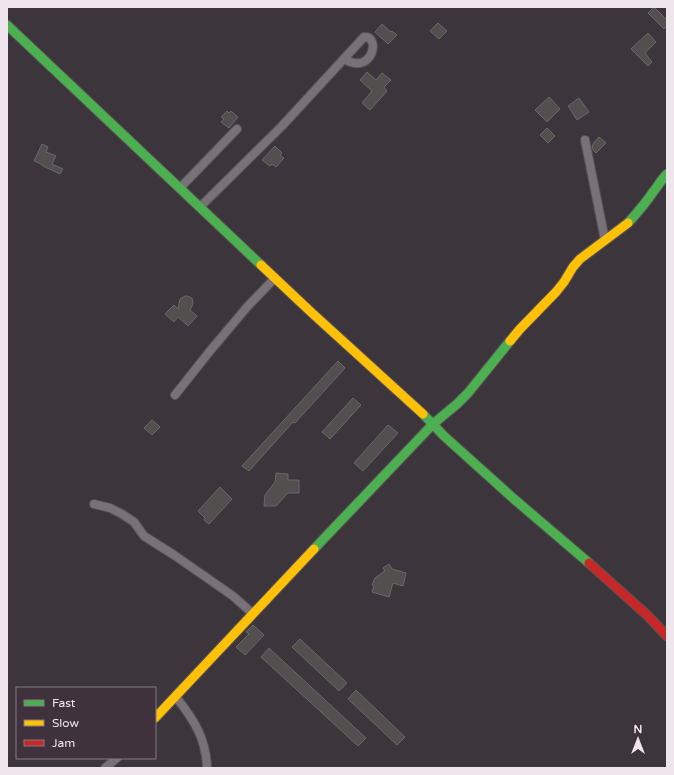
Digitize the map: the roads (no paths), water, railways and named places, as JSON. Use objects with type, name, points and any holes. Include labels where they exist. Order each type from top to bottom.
[{"type":"street","points":[[7,25],[312,313],[433,424],[444,436],[514,499],[612,582],[667,636]]},
{"type":"street","points":[[200,207],[282,126],[344,59]]},
{"type":"street","points":[[180,188],[237,129]]},
{"type":"street","points":[[585,140],[605,240]]},
{"type":"street","points":[[156,717],[252,613],[433,424],[457,404],[520,329],[556,292],[580,259],[628,222],[640,210],[661,180],[667,174]]},
{"type":"street","points":[[175,395],[247,307],[275,278]]},
{"type":"street","points":[[94,504],[110,508],[134,522],[144,536],[174,555],[232,596],[252,613]]},
{"type":"street","points":[[176,697],[186,709],[201,735],[207,768]]},
{"type":"street","points":[[105,768],[116,759]]}]
